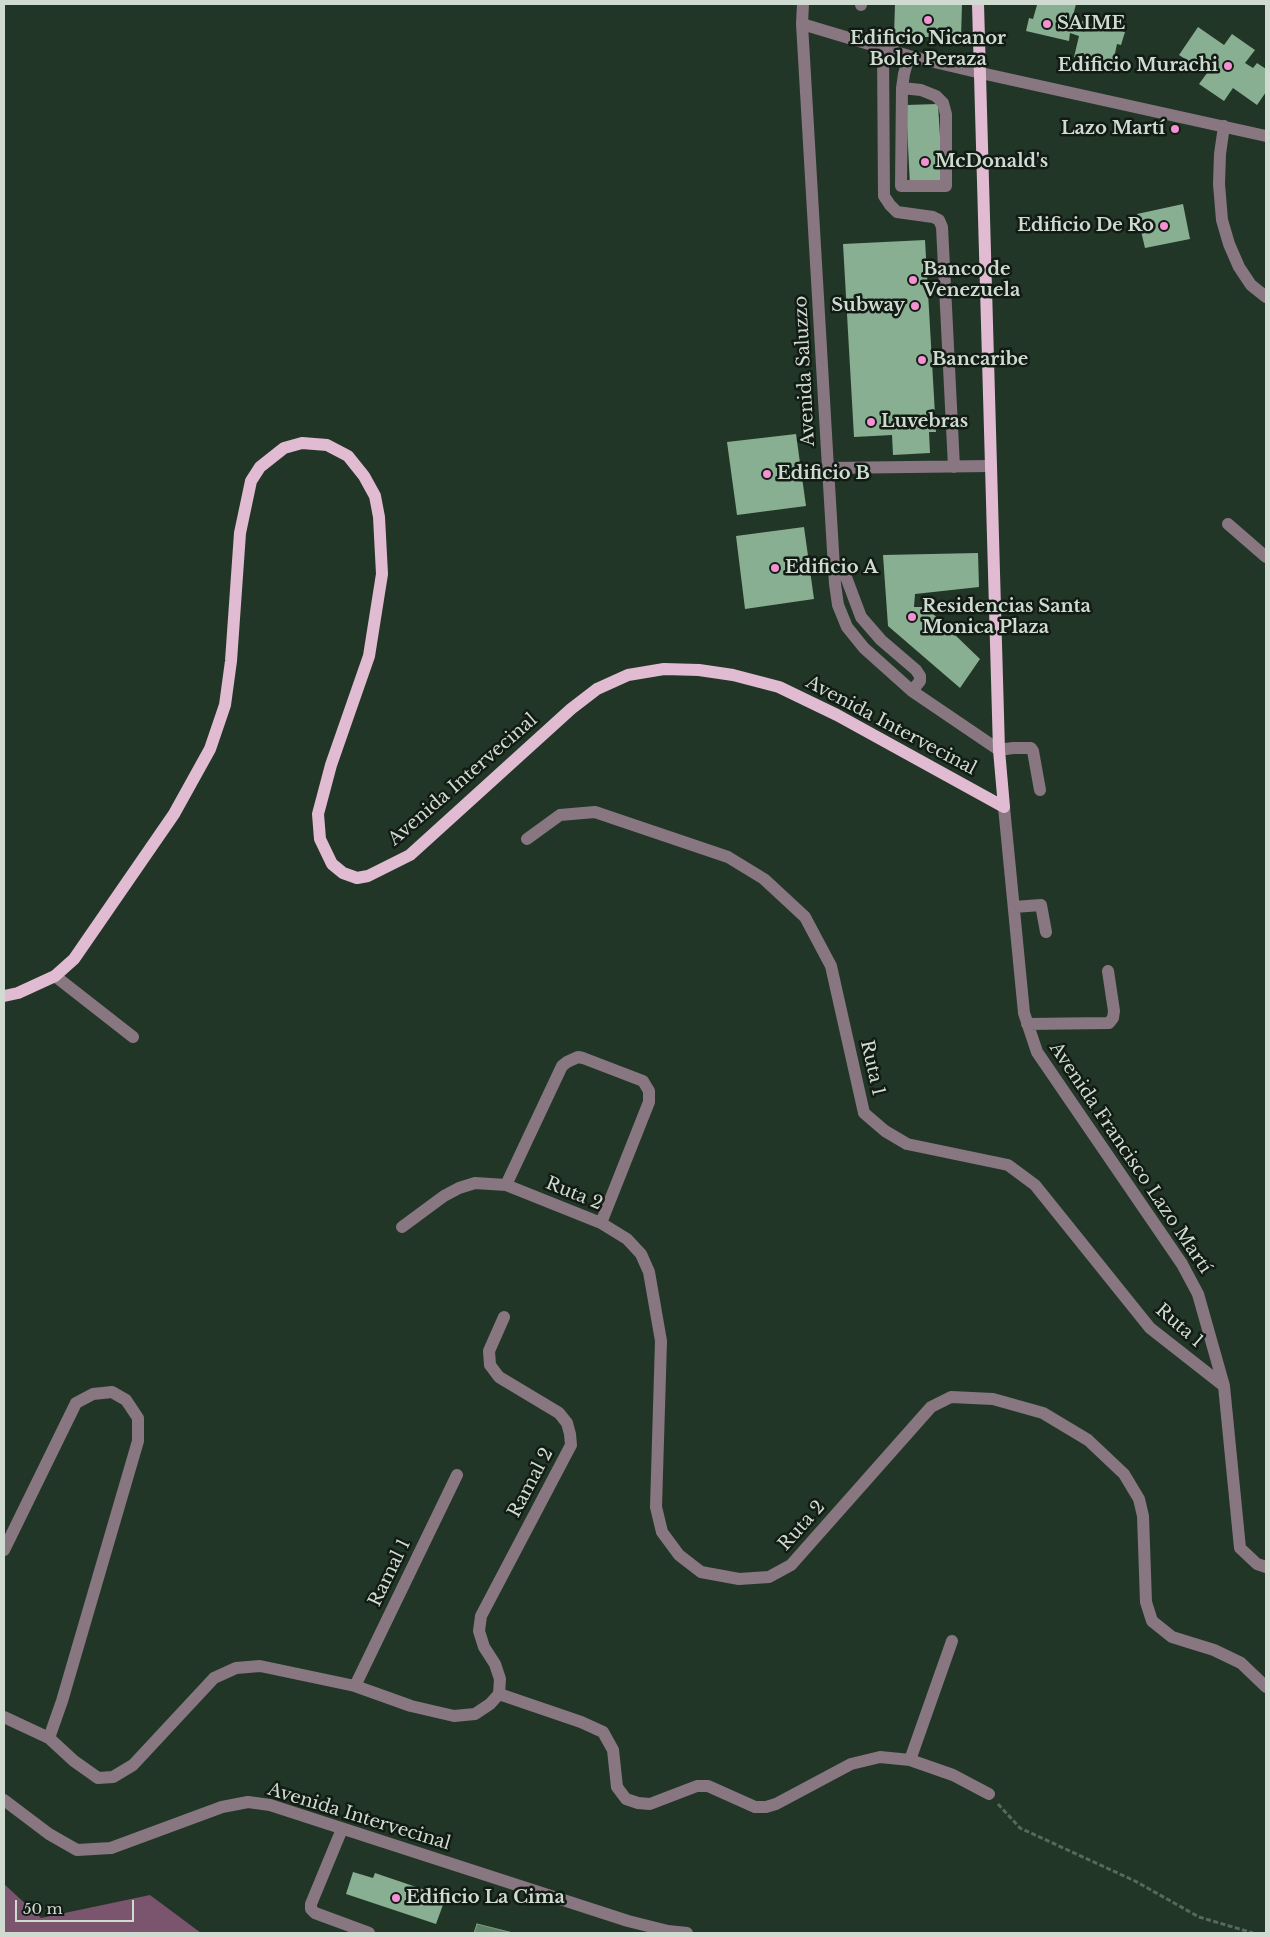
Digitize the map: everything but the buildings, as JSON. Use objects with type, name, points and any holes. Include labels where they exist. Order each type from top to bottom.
[{"type":"main road","name":"Avenida Francisco Lazo Martí","points":[[978,4],[999,750],[1004,807]]},
{"type":"main road","name":"Avenida Intervecinal","points":[[4,996],[18,993],[55,976],[74,959],[174,814],[210,749],[225,705],[231,661],[240,533],[251,481],[260,467],[284,448],[302,443],[327,445],[348,456],[364,476],[375,496],[379,517],[382,574],[369,656],[331,765],[318,814],[320,839],[332,864],[343,873],[357,878],[368,876],[410,855],[570,709],[597,689],[628,675],[664,669],[699,670],[733,675],[779,687],[837,715],[1004,807]]},
{"type":"street","name":"Avenida Saluzzo","points":[[803,4],[802,24],[835,584],[838,605],[847,627],[864,648],[912,691],[999,750]]},
{"type":"street","points":[[802,24],[910,56],[1266,136]]},
{"type":"street","points":[[883,48],[884,196],[897,212],[933,216],[939,220],[942,227],[954,466]]},
{"type":"street","points":[[902,88],[928,93],[936,96],[943,103],[946,114],[946,186],[900,186],[902,88],[910,56]]},
{"type":"street","points":[[1224,126],[1220,154],[1219,184],[1222,220],[1229,244],[1240,268],[1251,285],[1266,297]]},
{"type":"street","points":[[828,468],[991,466]]},
{"type":"street","points":[[1228,524],[1266,557]]},
{"type":"street","points":[[846,577],[861,616],[881,640],[916,670],[920,676],[920,681],[912,691]]},
{"type":"street","points":[[999,750],[1031,748],[1040,790]]},
{"type":"street","name":"Avenida Francisco Lazo Martí","points":[[1004,807],[1024,1013],[1036,1052],[1182,1264],[1198,1294],[1224,1386],[1240,1548],[1257,1564],[1266,1568]]},
{"type":"street","name":"Ruta 1","points":[[527,839],[560,815],[595,812],[728,857],[764,879],[805,917],[831,966],[864,1113],[884,1130],[906,1144],[1008,1166],[1036,1184],[1150,1328],[1224,1386]]},
{"type":"street","points":[[1014,907],[1041,905],[1046,932]]},
{"type":"street","points":[[1027,1024],[1109,1023],[1113,1018],[1114,1011],[1108,971]]},
{"type":"street","points":[[55,976],[133,1037]]},
{"type":"street","points":[[506,1185],[562,1066],[567,1062],[578,1057],[583,1058],[642,1081],[649,1091],[649,1102],[601,1223]]},
{"type":"street","name":"Ruta 2","points":[[402,1228],[444,1196],[459,1188],[475,1183],[506,1185],[601,1223],[627,1239],[641,1254],[649,1272],[661,1341],[656,1507],[662,1532],[679,1555],[701,1572],[739,1580],[768,1577],[791,1565],[931,1407],[951,1397],[993,1399],[1042,1413],[1088,1440],[1124,1474],[1139,1499],[1143,1516],[1146,1602],[1152,1621],[1172,1637],[1214,1650],[1241,1663],[1266,1687]]},
{"type":"street","name":"Ramal 2","points":[[499,1694],[500,1679],[495,1664],[484,1647],[479,1631],[480,1616],[570,1445],[567,1423],[559,1413],[499,1377],[490,1365],[489,1351],[504,1317]]},
{"type":"street","points":[[4,1550],[76,1403],[93,1394],[112,1392],[126,1400],[138,1418],[138,1441],[62,1701],[49,1738]]},
{"type":"street","name":"Ramal 1","points":[[355,1686],[457,1475]]},
{"type":"street","points":[[910,1760],[952,1642]]},
{"type":"street","points":[[4,1717],[49,1738],[85,1770],[98,1778],[114,1777],[134,1765],[214,1678],[236,1668],[260,1666],[355,1686],[411,1706],[454,1716],[475,1714],[490,1704],[499,1694],[581,1722],[603,1732],[613,1750],[617,1787],[626,1799],[638,1803],[650,1804],[697,1786],[708,1786],[755,1807],[766,1807],[776,1804],[851,1764],[880,1757],[910,1760],[953,1775],[989,1794]]},
{"type":"street","name":"Avenida Intervecinal","points":[[4,1800],[49,1834],[76,1850],[111,1848],[222,1807],[248,1802],[270,1805],[628,1921],[668,1931],[687,1933]]},
{"type":"street","points":[[342,1829],[310,1904],[311,1909],[315,1913],[369,1933]]},
{"type":"path","points":[[989,1794],[1020,1828],[1135,1880],[1199,1917],[1253,1933]]},
{"type":"shaded area","points":[[4,1884],[41,1918],[150,1895],[201,1933],[4,1933]]},
{"type":"shaded area","points":[[477,1924],[513,1933],[474,1933]]},
{"type":"place","name":"Edificio Nicanor Bolet Peraza","points":[[928,20]]},
{"type":"place","name":"SAIME","points":[[1047,24]]},
{"type":"place","name":"Edificio Murachi","points":[[1228,66]]},
{"type":"place","name":"Lazo Martí","points":[[1175,129]]},
{"type":"place","name":"McDonald's","points":[[925,162]]},
{"type":"place","name":"Edificio De Ro","points":[[1164,226]]},
{"type":"place","name":"Banco de Venezuela","points":[[913,280]]},
{"type":"place","name":"Subway","points":[[915,306]]},
{"type":"place","name":"Bancaribe","points":[[922,360]]},
{"type":"place","name":"Luvebras","points":[[871,422]]},
{"type":"place","name":"Edificio B","points":[[767,474]]},
{"type":"place","name":"Edificio A","points":[[775,568]]},
{"type":"place","name":"Residencias Santa Monica Plaza","points":[[912,617]]},
{"type":"place","name":"Edificio La Cima","points":[[396,1898]]}]
